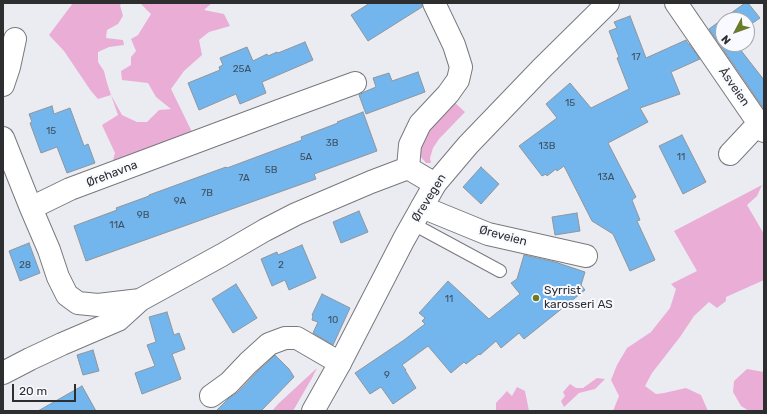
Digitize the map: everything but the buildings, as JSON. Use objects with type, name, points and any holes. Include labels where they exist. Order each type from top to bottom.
[{"type":"street","points":[[408,168],[410,145],[420,124],[448,94],[458,80],[461,67],[454,45],[434,3]]},
{"type":"street","name":"Ørevegen","points":[[313,411],[435,184],[468,145],[542,68],[608,3]]},
{"type":"street","name":"Åsveien","points":[[676,3],[761,127]]},
{"type":"street","points":[[3,85],[9,67],[15,39]]},
{"type":"street","name":"Ørehavna","points":[[31,208],[70,189],[355,83]]},
{"type":"street","points":[[730,154],[761,127]]},
{"type":"street","points":[[3,138],[49,250],[58,277],[67,295],[78,303],[98,305],[140,300]]},
{"type":"street","points":[[408,168],[435,184]]},
{"type":"street","points":[[3,373],[30,358],[118,320],[140,300],[296,214],[408,168]]},
{"type":"street","name":"Øreveien","points":[[418,215],[488,234],[586,256]]},
{"type":"street","points":[[211,396],[229,383],[269,344],[284,338],[297,338],[340,363]]},
{"type":"lane","points":[[418,215],[500,271]]},
{"type":"shaded area","points":[[73,3],[123,3],[120,5],[123,16],[118,24],[107,30],[106,38],[123,40],[124,45],[109,47],[98,52],[98,62],[104,71],[111,95],[98,99],[64,51],[49,35]]},
{"type":"shaded area","points":[[140,3],[212,3],[204,10],[224,14],[230,26],[209,32],[199,40],[202,55],[184,71],[171,89],[193,134],[112,164],[115,153],[102,125],[118,115],[111,95],[122,115],[137,122],[147,122],[159,110],[171,109],[156,97],[148,83],[122,80],[121,71],[131,65],[131,57],[136,51],[131,39],[138,35],[151,14]]},
{"type":"shaded area","points":[[454,102],[465,112],[439,139],[433,148],[430,158],[431,163],[426,163],[421,157],[421,144],[429,130]]},
{"type":"shaded area","points":[[762,185],[757,196],[747,205],[764,234],[764,280],[726,297],[726,301],[717,308],[709,302],[694,316],[652,373],[645,386],[656,394],[686,388],[701,395],[708,411],[613,411],[619,396],[611,380],[617,365],[627,348],[651,332],[670,308],[676,289],[671,284],[697,271],[674,231]]},
{"type":"shaded area","points":[[317,368],[293,411],[272,411],[278,404]]},
{"type":"shaded area","points":[[747,369],[764,372],[764,411],[749,411],[741,406],[733,392],[734,381]]},
{"type":"shaded area","points":[[597,378],[605,379],[595,389],[579,393],[564,407],[561,401],[565,396],[563,392],[570,384],[576,388],[583,388]]},
{"type":"shaded area","points":[[517,387],[525,391],[529,411],[496,411],[496,403],[507,391],[512,396]]},
{"type":"place","name":"Syrrist karosseri AS","points":[[536,298]]}]
